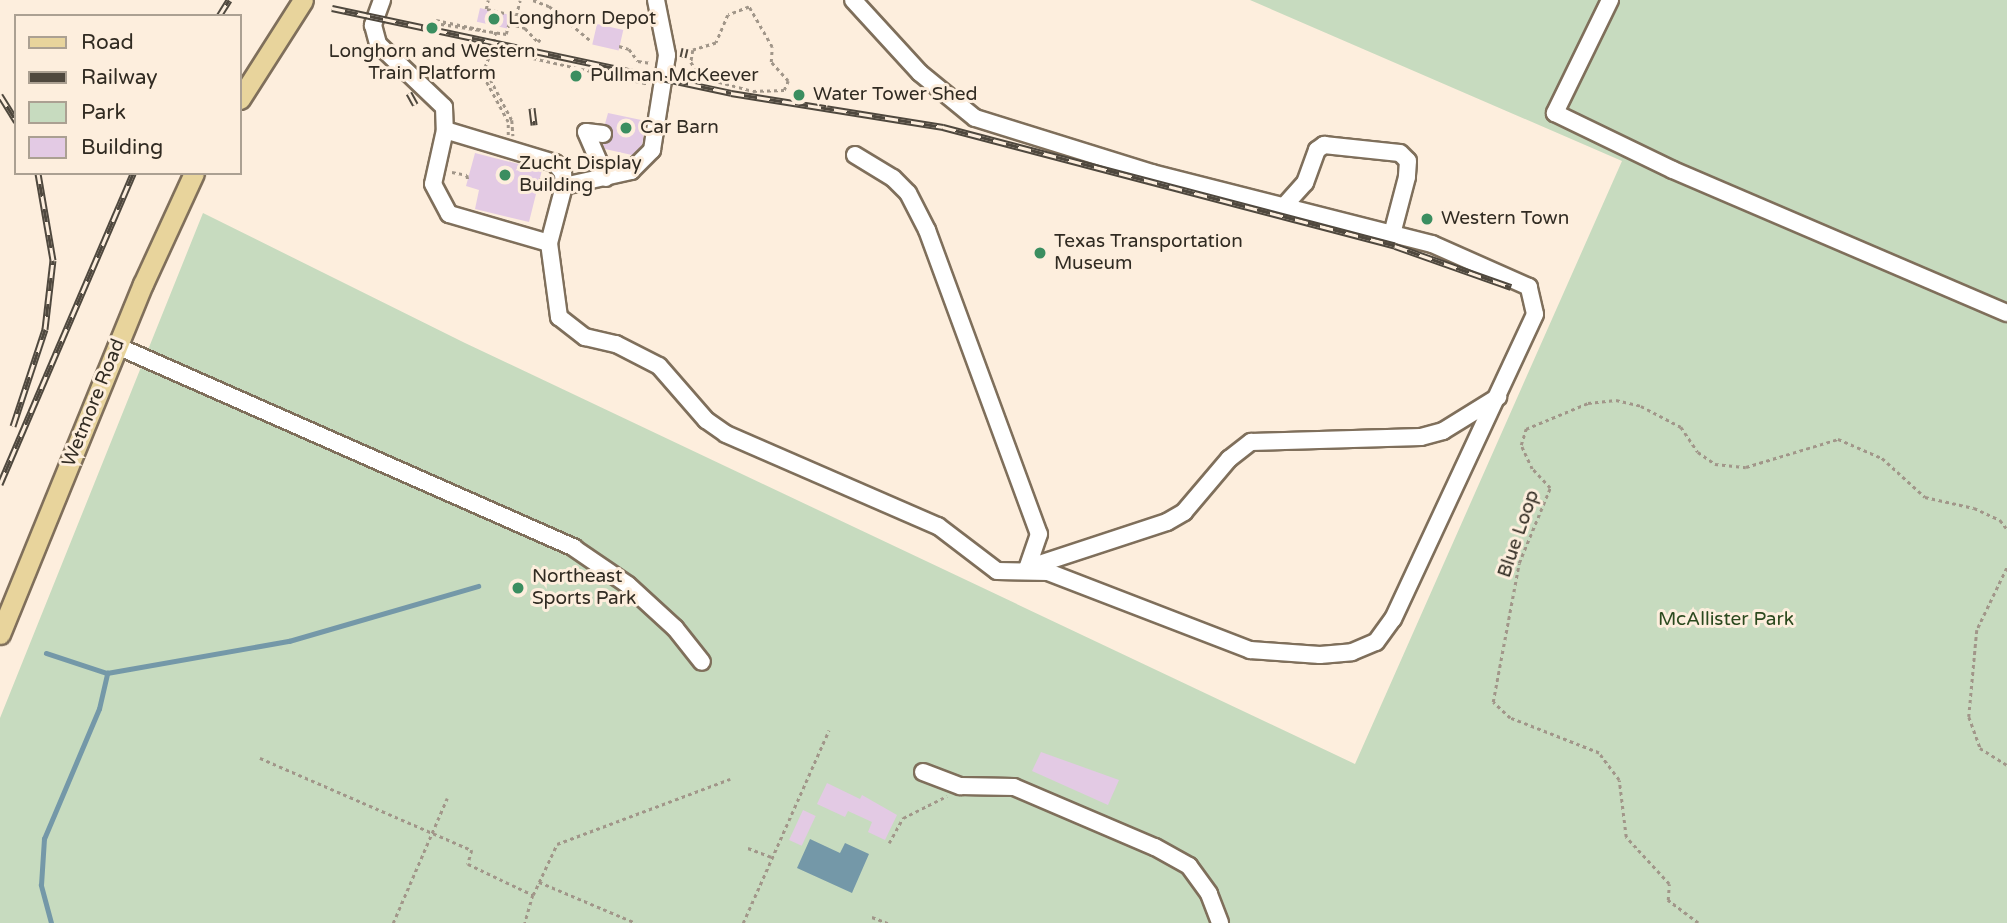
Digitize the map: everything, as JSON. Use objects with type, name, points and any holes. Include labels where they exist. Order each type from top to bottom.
[{"type":"main road","points":[[242,96],[303,0]]},
{"type":"main road","name":"Wetmore Road","points":[[0,634],[117,346],[193,175]]},
{"type":"lane","points":[[382,0],[373,25],[378,44],[444,107],[445,130],[436,168],[436,195],[449,214],[549,243]]},
{"type":"lane","points":[[564,186],[606,178],[643,163],[665,67],[666,33],[656,0]]},
{"type":"lane","points":[[445,130],[555,163],[563,173],[564,186],[549,243],[556,306],[570,330],[616,344],[659,366],[706,420],[726,434],[938,526],[997,571],[1048,572],[1250,650],[1320,655],[1352,652],[1376,642],[1393,619],[1535,314],[1529,287],[1432,244],[1139,169],[975,118],[920,73],[853,0]]},
{"type":"lane","points":[[1610,0],[1555,113],[1673,170],[2007,313]]},
{"type":"lane","points":[[603,134],[586,132],[606,178]]},
{"type":"lane","points":[[1285,205],[1305,183],[1317,150],[1324,145],[1400,153],[1408,161],[1407,177],[1392,234]]},
{"type":"lane","points":[[855,155],[893,178],[908,193],[927,230],[1039,534],[1023,570]]},
{"type":"lane","points":[[117,346],[574,548],[628,585],[675,628],[702,662]]},
{"type":"lane","points":[[1023,570],[1167,522],[1184,512],[1229,458],[1251,442],[1421,437],[1443,431],[1498,397]]},
{"type":"lane","points":[[923,772],[960,786],[1014,787],[1155,847],[1189,866],[1209,894],[1220,923]]},
{"type":"path","points":[[488,0],[486,9],[516,16],[520,0]]},
{"type":"path","points":[[533,0],[549,6],[592,41]]},
{"type":"path","points":[[619,47],[629,49],[638,61],[696,71],[712,80],[753,91],[784,90],[788,81],[771,62],[772,47],[749,7],[728,15],[716,43],[693,50],[690,57],[696,71]]},
{"type":"path","points":[[441,24],[506,34],[511,15]]},
{"type":"path","points":[[436,20],[486,31]]},
{"type":"path","points":[[509,23],[518,23],[538,42],[541,37]]},
{"type":"path","points":[[478,74],[482,72],[492,49],[496,32]]},
{"type":"path","points":[[533,37],[536,33]]},
{"type":"path","points":[[492,49],[510,57]]},
{"type":"path","points":[[492,49],[662,87]]},
{"type":"path","points":[[484,67],[512,120],[512,141]]},
{"type":"path","points":[[482,72],[508,122],[507,139]]},
{"type":"path","points":[[594,72],[603,77]]},
{"type":"path","points":[[612,76],[619,81]]},
{"type":"path","points":[[436,168],[467,175],[468,180]]},
{"type":"path","name":"Blue Loop","points":[[1698,923],[1668,900],[1669,884],[1626,837],[1619,780],[1599,753],[1510,718],[1493,702],[1519,563],[1550,488],[1532,469],[1521,445],[1526,429],[1588,403],[1616,400],[1642,405],[1681,427],[1698,452],[1715,464],[1746,467],[1838,439],[1863,446],[1882,458],[1925,497],[1974,508],[2000,520],[2007,529]]},
{"type":"path","points":[[2007,568],[1977,630],[1969,717],[1980,748],[2007,765]]},
{"type":"path","points":[[743,923],[829,730]]},
{"type":"path","points":[[260,758],[472,850],[468,864],[533,895]]},
{"type":"path","points":[[525,923],[533,895],[557,844],[730,779]]},
{"type":"path","points":[[889,842],[903,818],[960,786]]},
{"type":"path","points":[[393,923],[447,798]]},
{"type":"path","points":[[748,848],[771,857]]},
{"type":"path","points":[[539,882],[636,923]]},
{"type":"path","points":[[872,916],[888,923]]},
{"type":"green space","name":"McAllister Park","points":[[1250,0],[2007,0],[2007,923],[0,923],[0,718],[203,213],[465,343],[1355,764],[1622,161]]},
{"type":"water","points":[[810,839],[840,853],[845,843],[869,854],[852,893],[797,868]]},
{"type":"building","name":"Longhorn Depot","points":[[480,8],[510,15],[507,29],[477,22]]},
{"type":"building","points":[[597,24],[623,30],[619,51],[592,44]]},
{"type":"building","name":"Car Barn","points":[[608,113],[646,121],[642,145],[632,155],[605,149],[603,144],[613,135],[605,124]]},
{"type":"building","name":"Zucht Display Building","points":[[475,153],[542,170],[529,222],[475,209],[479,190],[466,186]]},
{"type":"building","points":[[1041,752],[1119,780],[1108,805],[1032,771]]},
{"type":"building","points":[[827,783],[860,799],[862,795],[897,815],[885,840],[868,832],[872,822],[848,811],[845,817],[817,804]]},
{"type":"building","points":[[803,810],[816,816],[802,846],[789,840]]},
{"type":"waterway","points":[[46,653],[107,673],[289,641],[478,586]]},
{"type":"waterway","points":[[51,923],[41,885],[44,839],[99,709],[107,673]]},
{"type":"railway","points":[[220,14],[229,0]]},
{"type":"railway","points":[[332,8],[731,93],[943,127],[1395,246],[1511,287]]},
{"type":"railway","points":[[683,57],[685,48]]},
{"type":"railway","points":[[409,93],[415,104]]},
{"type":"railway","points":[[0,95],[14,118]]},
{"type":"railway","points":[[532,108],[534,125]]},
{"type":"railway","points":[[13,426],[45,329],[53,260],[38,175]]},
{"type":"railway","points":[[0,484],[132,175]]},
{"type":"place","name":"Longhorn Depot","points":[[494,19]]},
{"type":"place","name":"Longhorn and Western Train Platform","points":[[432,28]]},
{"type":"place","name":"Pullman McKeever","points":[[576,76]]},
{"type":"place","name":"Water Tower Shed","points":[[799,95]]},
{"type":"place","name":"Car Barn","points":[[626,128]]},
{"type":"place","name":"Zucht Display Building","points":[[505,175]]},
{"type":"place","name":"Western Town","points":[[1427,219]]},
{"type":"place","name":"Texas Transportation Museum","points":[[1040,253]]},
{"type":"place","name":"Northeast Sports Park","points":[[518,588]]}]
